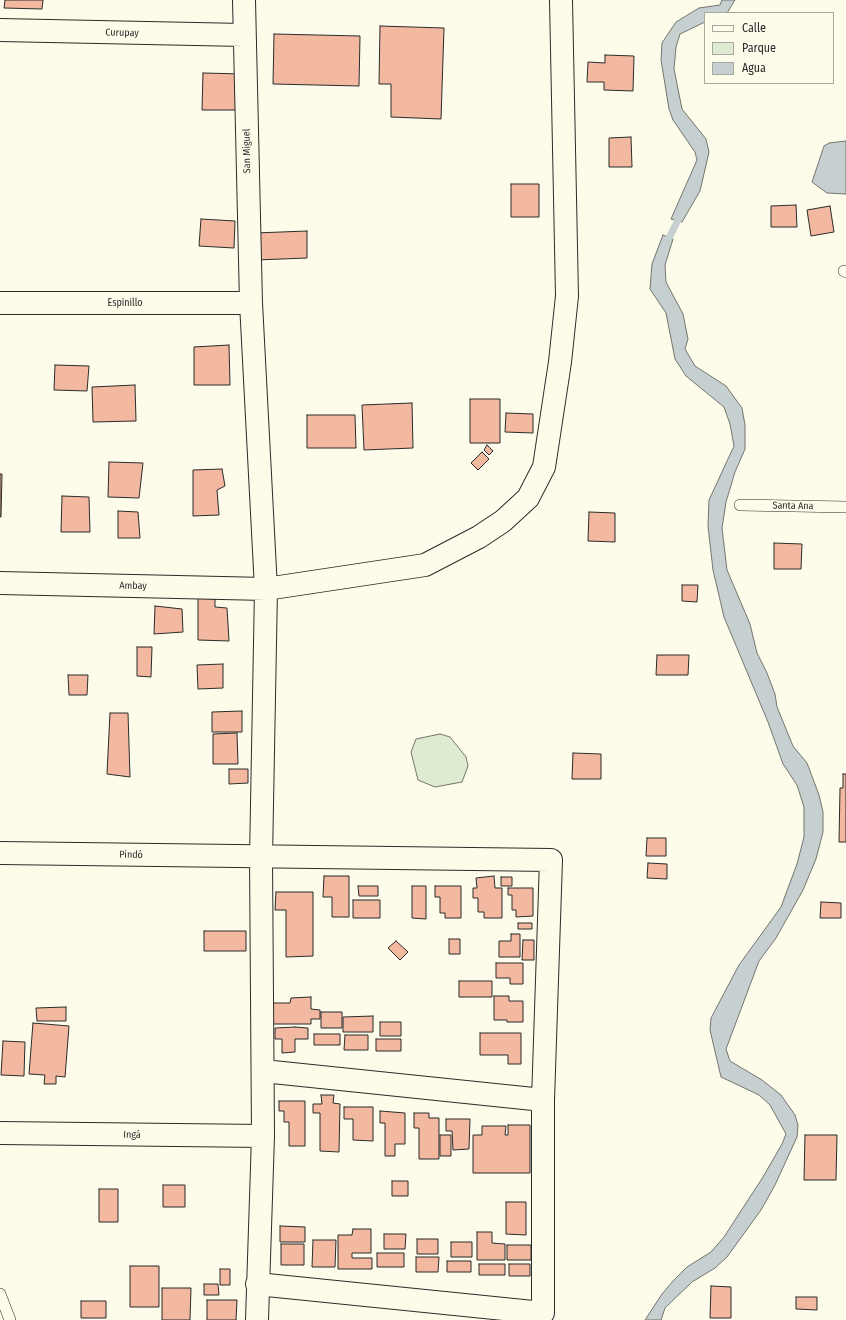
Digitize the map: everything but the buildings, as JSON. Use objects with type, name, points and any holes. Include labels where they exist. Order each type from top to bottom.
[{"type":"street","name":"San Miguel","points":[[244,0],[250,303],[266,589],[261,858],[263,1136],[257,1320]]},
{"type":"street","name":"Ambay","points":[[0,583],[266,589],[426,565],[479,537],[503,521],[528,498],[544,467],[560,362],[568,296],[561,0]]},
{"type":"street","name":"Curupay","points":[[0,30],[244,35]]},
{"type":"street","name":"Espinillo","points":[[0,303],[250,303]]},
{"type":"street","name":"Pindó","points":[[0,853],[261,858],[551,860],[543,1100]]},
{"type":"street","points":[[257,1284],[543,1313],[543,1100],[263,1071]]},
{"type":"street","name":"Ingá","points":[[0,1133],[263,1136]]},
{"type":"lane","name":"Santa Ana","points":[[740,505],[846,507]]},
{"type":"lane","points":[[0,1294],[10,1320]]},
{"type":"green space","points":[[440,734],[450,737],[466,757],[468,766],[462,782],[435,787],[418,780],[411,752],[416,739]]},
{"type":"water","points":[[722,0],[735,0],[728,12],[704,12],[704,22],[680,34],[676,47],[674,69],[682,109],[706,139],[709,152],[700,191],[682,222],[671,219],[697,160],[695,152],[673,120],[669,109],[661,60],[662,43],[676,22],[699,8],[720,5]]},
{"type":"water","points":[[846,141],[846,194],[827,193],[812,182],[824,146],[829,143]]},
{"type":"water","points":[[663,235],[673,239],[665,265],[666,282],[683,314],[688,339],[685,349],[695,366],[726,386],[742,408],[745,425],[745,449],[735,472],[726,502],[722,528],[727,570],[750,624],[757,653],[775,694],[777,707],[793,746],[807,763],[819,795],[823,812],[823,832],[816,859],[803,890],[776,938],[759,961],[726,1049],[730,1061],[762,1080],[781,1095],[795,1115],[798,1125],[797,1137],[775,1185],[761,1210],[727,1257],[715,1268],[692,1282],[665,1308],[661,1320],[645,1320],[662,1294],[673,1281],[687,1267],[711,1252],[724,1237],[763,1177],[786,1134],[770,1105],[759,1095],[721,1077],[710,1030],[711,1018],[739,965],[781,907],[797,864],[804,837],[804,807],[797,785],[783,764],[768,722],[724,617],[713,570],[708,526],[709,500],[734,446],[730,424],[724,407],[686,376],[675,359],[666,313],[650,289],[652,264]]},
{"type":"waterway","points":[[665,246],[682,212]]}]
